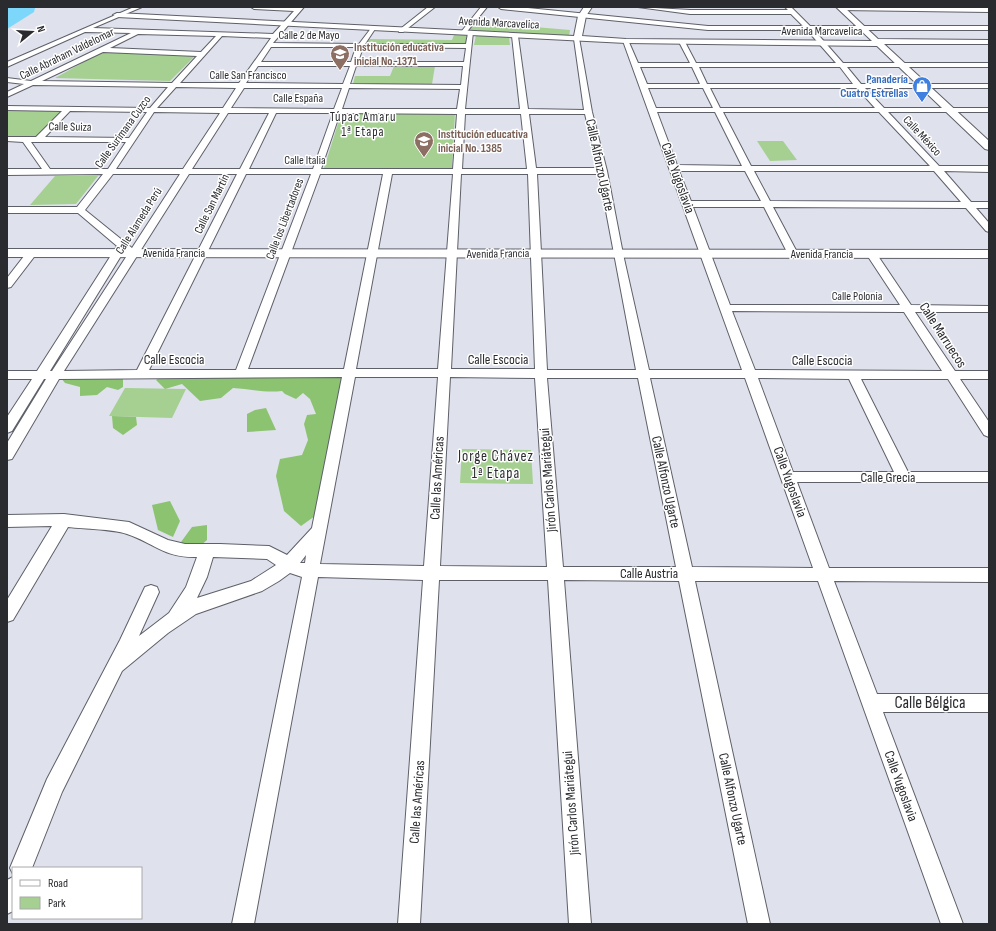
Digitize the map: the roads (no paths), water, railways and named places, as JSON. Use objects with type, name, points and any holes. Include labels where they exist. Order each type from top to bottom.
[{"type":"street","points":[[7,65],[138,7]]},
{"type":"street","points":[[254,7],[299,9]]},
{"type":"street","points":[[401,30],[432,7]]},
{"type":"street","points":[[468,37],[484,7]]},
{"type":"street","points":[[501,7],[708,28],[989,28]]},
{"type":"street","points":[[577,39],[582,16],[588,7]]},
{"type":"street","points":[[641,7],[691,9],[790,9]]},
{"type":"street","points":[[841,8],[989,10]]},
{"type":"street","points":[[841,8],[989,147]]},
{"type":"street","name":"Calle Alameda Perú","points":[[7,455],[11,442],[241,86],[268,45],[299,9]]},
{"type":"street","name":"Calle México","points":[[790,9],[824,44],[859,86],[937,169],[989,229]]},
{"type":"street","points":[[628,21],[631,14]]},
{"type":"street","points":[[21,50],[103,18],[115,16]]},
{"type":"street","name":"Avenida Marcavelica","points":[[115,16],[401,30],[468,37],[515,36],[626,41],[824,44],[989,42]]},
{"type":"street","name":"Calle los Libertadores","points":[[241,374],[316,172],[360,46],[372,29]]},
{"type":"street","points":[[85,30],[137,33],[275,36]]},
{"type":"street","name":"Calle Abraham Valdelomar","points":[[7,94],[137,33]]},
{"type":"street","name":"Calle Surimana Cuzco","points":[[80,210],[110,172],[154,110],[220,35]]},
{"type":"street","name":"Jirón Carlos Mariátegui","points":[[515,36],[526,111],[532,171],[537,253],[540,374],[580,924]]},
{"type":"street","name":"Calle 2 de Mayo","points":[[268,45],[360,46],[468,37]]},
{"type":"street","name":"Calle las Américas","points":[[409,924],[432,573],[443,374],[453,254],[461,111],[467,64],[468,37]]},
{"type":"street","name":"Calle Alfonzo Ugarte","points":[[577,39],[588,112],[603,171],[618,254],[759,924]]},
{"type":"street","name":"Calle Yugoslavia","points":[[626,41],[688,204],[952,924]]},
{"type":"street","points":[[682,42],[719,110],[793,254]]},
{"type":"street","name":"Avenida Marcavelica","points":[[879,44],[989,46]]},
{"type":"street","points":[[101,50],[204,54]]},
{"type":"street","points":[[256,64],[467,64]]},
{"type":"street","points":[[636,65],[989,65]]},
{"type":"street","name":"Calle San Francisco","points":[[7,80],[32,83],[464,87]]},
{"type":"street","points":[[644,86],[989,86]]},
{"type":"street","name":"Calle España","points":[[7,108],[588,112]]},
{"type":"street","points":[[38,139],[68,109]]},
{"type":"street","name":"Calle San Martín","points":[[141,374],[274,110]]},
{"type":"street","points":[[653,110],[989,110]]},
{"type":"street","name":"Calle Suiza","points":[[7,139],[132,140]]},
{"type":"street","points":[[25,139],[48,172]]},
{"type":"street","points":[[674,168],[989,169]]},
{"type":"street","points":[[243,924],[370,253],[388,171]]},
{"type":"street","name":"Calle Italia","points":[[7,172],[603,171]]},
{"type":"street","points":[[688,204],[989,205]]},
{"type":"street","points":[[7,210],[80,210],[121,250],[7,428]]},
{"type":"street","name":"Avenida Francia","points":[[7,253],[121,250],[134,253],[989,254]]},
{"type":"street","points":[[7,285],[32,253]]},
{"type":"street","name":"Calle Marruecos","points":[[872,255],[989,432]]},
{"type":"street","name":"Calle Polonia","points":[[726,308],[989,309]]},
{"type":"street","name":"Calle Escocia","points":[[7,375],[348,373],[989,375]]},
{"type":"street","points":[[852,375],[904,477]]},
{"type":"street","name":"Calle Grecia","points":[[788,477],[989,477]]},
{"type":"street","points":[[7,615],[64,520]]},
{"type":"street","name":"Calle Austria","points":[[7,521],[64,520],[129,528],[165,546],[185,551],[207,550],[269,553],[299,570],[432,573],[555,572],[989,575]]},
{"type":"street","points":[[115,668],[190,609],[258,585],[290,564],[318,530]]},
{"type":"street","points":[[171,623],[190,597],[200,574],[207,550]]},
{"type":"street","points":[[21,867],[54,786],[115,668],[151,592]]},
{"type":"street","name":"Calle Bélgica","points":[[870,703],[989,703]]},
{"type":"street","points":[[7,903],[12,890]]},
{"type":"water","points":[[7,7],[35,8],[34,12],[7,29]]},
{"type":"place","name":"Institución educativa inicial No. 1371","points":[[340,71]]},
{"type":"place","name":"Panadería Cuatro Estrellas","points":[[922,103]]},
{"type":"place","name":"Institución educativa inicial No. 1385","points":[[424,158]]},
{"type":"district","name":"Túpac Amaru 1ª Etapa","points":[[363,124]]},
{"type":"district","name":"Jorge Chávez 1ª Etapa","points":[[496,464]]}]
